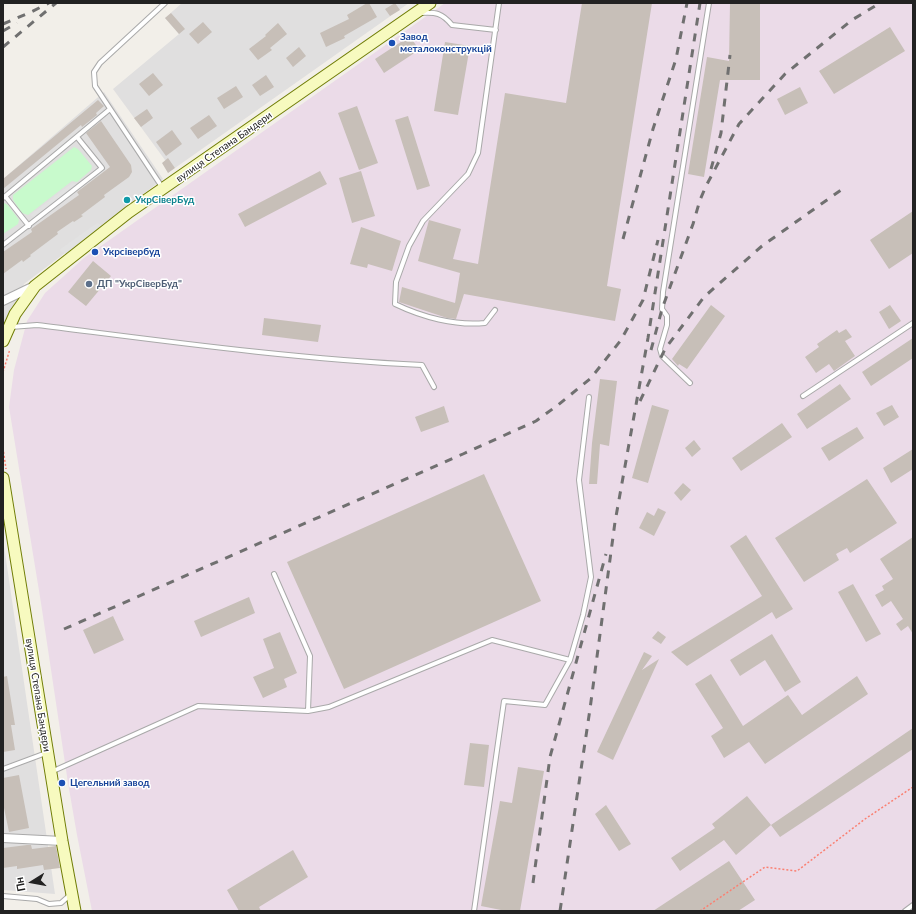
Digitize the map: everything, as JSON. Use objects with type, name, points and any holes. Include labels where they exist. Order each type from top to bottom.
[{"type":"street","name":"вулиця Степана Бандери","points":[[7,345],[9,327],[15,314],[35,286],[129,212],[430,3]]},
{"type":"street","points":[[3,301],[35,286]]},
{"type":"street","name":"вулиця Степана Бандери","points":[[3,478],[62,841],[75,911]]},
{"type":"street","points":[[3,838],[62,841]]},
{"type":"lane","points":[[163,189],[95,86],[94,72],[100,63],[165,3]]},
{"type":"lane","points":[[495,310],[485,323],[471,324],[439,319],[409,311],[395,304],[396,282],[409,246],[423,221],[468,174],[478,153],[499,3]]},
{"type":"lane","points":[[690,383],[662,356],[660,349],[668,325],[667,316],[662,309],[663,292],[709,3]]},
{"type":"lane","points":[[416,13],[435,12],[446,18],[452,25],[496,30]]},
{"type":"lane","points":[[29,226],[4,197],[110,109]]},
{"type":"lane","points":[[3,245],[102,168],[77,137]]},
{"type":"lane","points":[[803,396],[913,322]]},
{"type":"lane","points":[[9,327],[37,325],[242,351],[422,366],[434,387]]},
{"type":"lane","points":[[474,911],[504,701],[545,705],[570,660],[583,615],[591,577],[579,480],[589,397]]},
{"type":"lane","points":[[274,574],[310,656],[308,711]]},
{"type":"lane","points":[[51,772],[198,706],[308,711],[329,707],[492,640],[570,660]]},
{"type":"lane","points":[[3,769],[48,752]]},
{"type":"lane","points":[[3,896],[37,899],[48,904],[61,903],[72,893]]},
{"type":"lane","points":[[904,911],[913,905]]},
{"type":"path","points":[[3,372],[7,345]]},
{"type":"path","points":[[700,911],[765,867],[797,870],[865,819],[913,787]]},
{"type":"shaded area","points":[[182,3],[409,3],[175,168],[165,160],[113,89],[179,34],[165,18]]},
{"type":"shaded area","points":[[445,3],[913,3],[913,911],[92,911],[68,783],[41,603],[9,407],[14,370],[27,321],[45,293],[84,258]]},
{"type":"shaded area","points":[[104,92],[163,179],[24,284],[3,341],[3,179]]},
{"type":"shaded area","points":[[72,183],[78,185],[36,218],[30,215]]},
{"type":"shaded area","points":[[97,223],[104,226],[66,254],[59,250]]},
{"type":"shaded area","points":[[3,539],[55,894],[3,890]]},
{"type":"green space","points":[[74,147],[78,149],[92,166],[91,170],[77,182],[72,181],[28,215],[22,213],[13,200],[13,195]]},
{"type":"green space","points":[[3,204],[8,205],[19,220],[18,224],[3,234]]},
{"type":"building","points":[[369,3],[377,17],[344,36],[345,38],[326,47],[320,33],[349,19],[347,15]]},
{"type":"building","points":[[395,3],[400,10],[390,16],[385,9]]},
{"type":"building","points":[[582,3],[652,3],[607,286],[621,289],[615,321],[464,294],[456,319],[447,318],[399,302],[402,287],[455,303],[460,273],[418,261],[429,220],[461,229],[453,259],[478,264],[505,93],[566,103]]},
{"type":"building","points":[[730,3],[760,3],[760,80],[720,80],[704,177],[688,174],[707,57],[729,61]]},
{"type":"building","points":[[171,13],[185,29],[179,34],[165,18]]},
{"type":"building","points":[[203,22],[212,32],[198,44],[189,34]]},
{"type":"building","points":[[278,23],[287,34],[270,48],[272,50],[258,60],[249,49],[266,36],[265,35]]},
{"type":"building","points":[[890,27],[905,51],[834,94],[819,71]]},
{"type":"building","points":[[410,36],[419,50],[384,73],[375,59]]},
{"type":"building","points":[[445,42],[470,46],[458,115],[434,111]]},
{"type":"building","points":[[299,47],[306,56],[293,67],[286,58]]},
{"type":"building","points":[[153,73],[163,85],[149,96],[139,84]]},
{"type":"building","points":[[266,75],[274,87],[260,96],[252,85]]},
{"type":"building","points":[[236,86],[243,97],[224,109],[217,98]]},
{"type":"building","points":[[800,87],[808,103],[785,115],[777,99]]},
{"type":"building","points":[[98,100],[104,106],[96,113],[97,115],[82,127],[81,125],[3,189],[3,179]]},
{"type":"building","points":[[357,106],[378,163],[359,170],[338,113]]},
{"type":"building","points":[[147,109],[153,118],[141,127],[134,118]]},
{"type":"building","points":[[209,115],[217,126],[198,139],[190,128]]},
{"type":"building","points":[[408,116],[430,186],[417,190],[395,120]]},
{"type":"building","points":[[101,121],[131,165],[132,172],[129,177],[104,195],[105,197],[81,215],[83,216],[57,232],[58,234],[30,255],[31,256],[23,262],[22,260],[3,274],[3,252],[32,232],[31,229],[79,195],[77,192],[110,167],[86,133]]},
{"type":"building","points":[[172,130],[182,144],[166,156],[156,142]]},
{"type":"building","points":[[168,158],[175,168],[168,173],[162,163]]},
{"type":"building","points":[[320,171],[327,184],[245,227],[238,214]]},
{"type":"building","points":[[361,171],[375,216],[352,223],[339,178]]},
{"type":"building","points":[[913,211],[913,253],[889,269],[870,240]]},
{"type":"building","points":[[361,227],[401,241],[392,271],[368,264],[367,268],[350,264]]},
{"type":"building","name":"ДП \"УкрСіверБуд\"","points":[[93,261],[111,276],[86,306],[68,292]]},
{"type":"building","points":[[711,305],[725,316],[687,369],[679,364],[678,366],[672,359]]},
{"type":"building","points":[[890,305],[901,321],[889,329],[879,312]]},
{"type":"building","points":[[264,318],[321,325],[318,342],[262,335]]},
{"type":"building","points":[[846,329],[852,337],[845,341],[855,356],[834,371],[829,364],[816,373],[805,357],[819,347],[817,344],[837,330],[839,333]]},
{"type":"building","points":[[913,338],[913,358],[871,386],[862,372]]},
{"type":"building","points":[[600,379],[617,381],[609,446],[600,444],[597,484],[589,484],[592,443]]},
{"type":"building","points":[[840,384],[851,399],[807,429],[797,414]]},
{"type":"building","points":[[652,405],[669,410],[648,483],[632,478]]},
{"type":"building","points":[[892,405],[899,417],[884,426],[876,413]]},
{"type":"building","points":[[444,406],[449,422],[421,432],[415,417]]},
{"type":"building","points":[[782,423],[792,437],[741,471],[732,458]]},
{"type":"building","points":[[857,427],[864,438],[829,461],[821,448]]},
{"type":"building","points":[[694,440],[701,449],[692,457],[685,448]]},
{"type":"building","points":[[913,449],[913,469],[891,483],[883,468]]},
{"type":"building","points":[[484,474],[541,601],[344,689],[287,562]]},
{"type":"building","points":[[867,479],[897,523],[850,553],[847,548],[836,554],[839,560],[804,582],[775,538]]},
{"type":"building","points":[[683,483],[691,490],[681,501],[674,493]]},
{"type":"building","points":[[658,508],[666,512],[654,536],[639,528],[647,512],[654,516]]},
{"type":"building","points":[[746,535],[793,609],[776,619],[772,612],[687,666],[671,652],[762,596],[730,546]]},
{"type":"building","points":[[913,537],[913,634],[908,626],[901,631],[896,624],[903,619],[891,601],[882,607],[875,595],[884,590],[882,586],[893,579],[880,559]]},
{"type":"building","points":[[853,584],[881,634],[866,642],[838,592]]},
{"type":"building","points":[[249,597],[255,613],[201,637],[194,621]]},
{"type":"building","points":[[113,616],[124,640],[94,654],[83,630]]},
{"type":"building","points":[[658,631],[666,637],[661,644],[652,638]]},
{"type":"building","points":[[280,632],[297,673],[284,679],[287,687],[263,698],[253,677],[274,668],[263,639]]},
{"type":"building","points":[[772,634],[801,682],[785,692],[765,660],[740,676],[730,660]]},
{"type":"building","points":[[644,652],[652,656],[642,670],[659,659],[613,760],[597,752]]},
{"type":"building","points":[[711,674],[743,726],[788,695],[802,715],[857,676],[868,694],[765,764],[749,742],[724,758],[711,736],[723,728],[695,684]]},
{"type":"building","points":[[7,676],[15,725],[11,725],[15,750],[3,752],[3,677]]},
{"type":"building","points":[[913,728],[913,749],[780,837],[771,825]]},
{"type":"building","points":[[470,743],[489,745],[484,787],[464,785]]},
{"type":"building","points":[[518,767],[544,771],[520,911],[506,911],[481,906],[500,801],[512,803]]},
{"type":"building","points":[[19,775],[29,828],[9,832],[3,803],[3,778]]},
{"type":"building","points":[[747,796],[771,825],[736,855],[724,840],[680,871],[671,858],[715,828],[712,824]]},
{"type":"building","points":[[606,805],[631,844],[619,851],[595,814]]},
{"type":"building","points":[[31,845],[32,849],[56,846],[60,868],[44,870],[43,865],[17,869],[17,866],[3,868],[3,848]]},
{"type":"building","points":[[293,850],[308,877],[259,907],[261,911],[239,911],[227,890]]},
{"type":"building","points":[[729,861],[755,900],[738,911],[653,911]]},
{"type":"railway","points":[[3,24],[49,3]]},
{"type":"railway","points":[[3,47],[56,3]]},
{"type":"railway","points":[[623,239],[653,129],[676,59],[687,3]]},
{"type":"railway","points":[[560,911],[590,709],[615,522],[648,338],[700,3]]},
{"type":"railway","points":[[651,350],[662,309],[693,224],[700,200],[739,124],[785,74],[852,20],[880,3]]},
{"type":"railway","points":[[3,31],[17,23]]},
{"type":"railway","points":[[711,169],[721,133],[730,55]]},
{"type":"railway","points":[[640,401],[665,349],[704,297],[762,246],[841,190]]},
{"type":"railway","points":[[64,629],[536,421],[591,378],[621,340],[643,300],[658,240]]},
{"type":"railway","points":[[533,883],[550,757],[606,554]]},
{"type":"place","name":"Завод металоконструкцій","points":[[392,43]]},
{"type":"place","name":"УкрСіверБуд","points":[[127,200]]},
{"type":"place","name":"Укрсівербуд","points":[[95,252]]},
{"type":"place","name":"ДП \"УкрСіверБуд\"","points":[[89,284]]},
{"type":"place","name":"Цегельний завод","points":[[62,783]]}]
